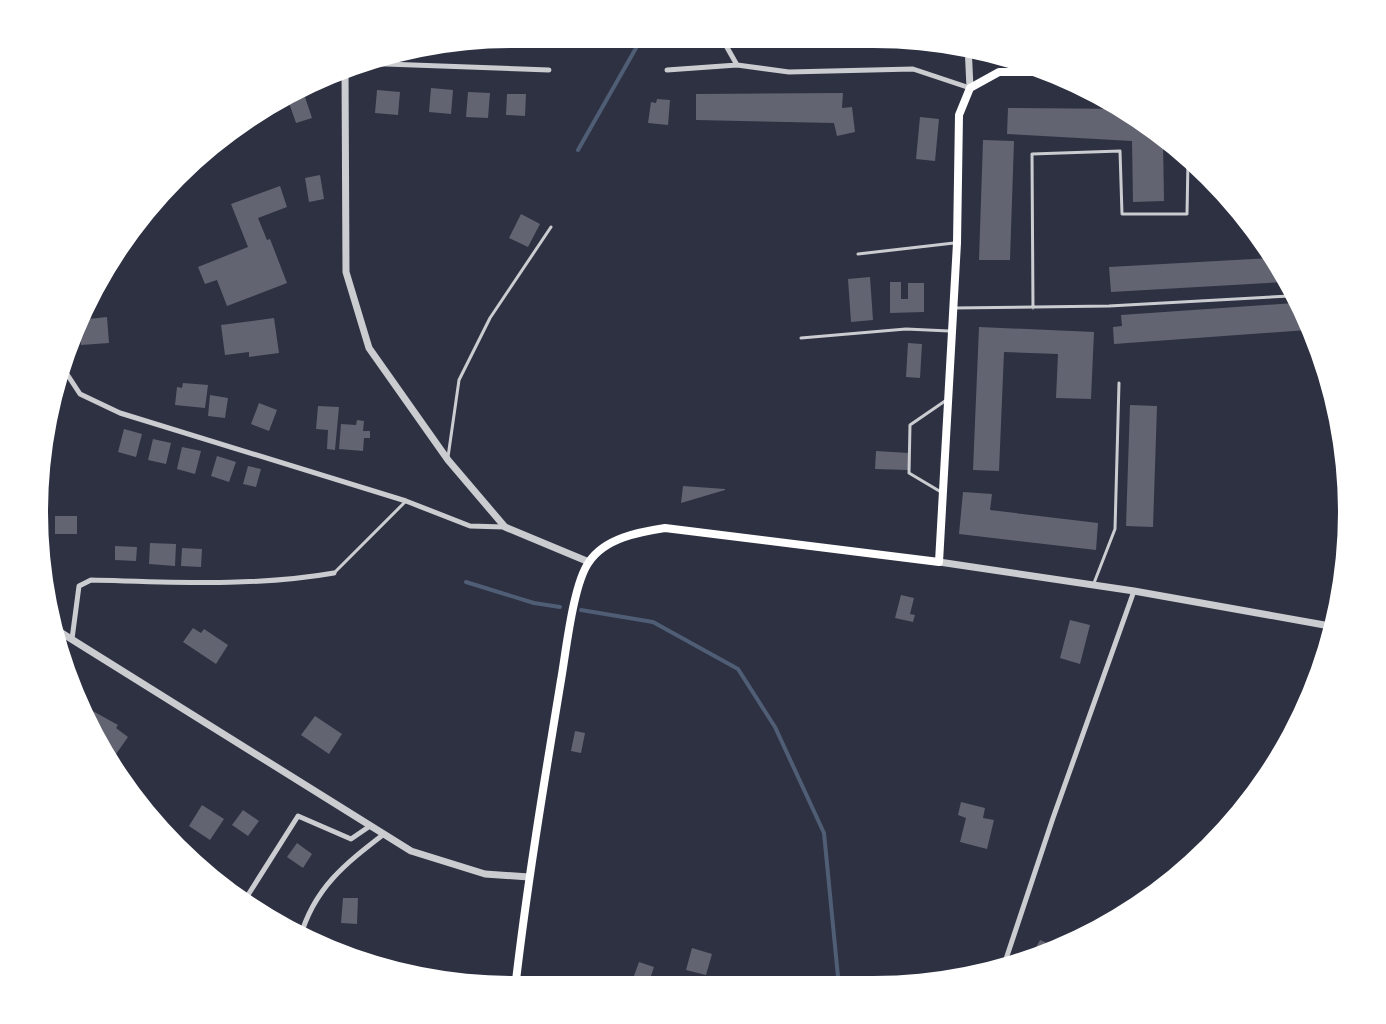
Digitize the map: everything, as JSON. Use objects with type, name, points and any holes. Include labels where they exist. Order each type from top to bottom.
[{"type":"main road","points":[[517,976],[529,877],[571,618],[589,562],[616,540],[638,532],[665,528],[939,562],[957,243],[959,115],[970,88],[999,72],[1020,72]]},
{"type":"street","points":[[727,48],[737,65]]},
{"type":"street","points":[[667,70],[737,65],[789,72],[913,69],[970,88],[969,58]]},
{"type":"street","points":[[391,64],[549,70]]},
{"type":"street","points":[[345,79],[346,272],[369,348],[448,460],[505,527]]},
{"type":"street","points":[[69,377],[80,394],[120,413],[406,501],[470,526],[505,527],[589,562]]},
{"type":"street","points":[[939,562],[1134,591],[1324,625]]},
{"type":"street","points":[[72,639],[79,586],[91,580],[191,583],[291,580],[334,573]]},
{"type":"street","points":[[1007,956],[1134,591]]},
{"type":"street","points":[[65,635],[411,851],[485,874],[529,877]]},
{"type":"street","points":[[249,894],[298,816],[351,839],[371,826]]},
{"type":"street","points":[[303,926],[333,875],[384,834]]},
{"type":"lane","points":[[1033,308],[1032,154],[1120,151],[1122,214],[1187,214],[1188,170]]},
{"type":"lane","points":[[448,460],[459,380],[490,318],[551,227]]},
{"type":"lane","points":[[858,254],[957,243]]},
{"type":"lane","points":[[953,308],[1033,308],[1284,296]]},
{"type":"lane","points":[[801,338],[906,329],[952,331]]},
{"type":"lane","points":[[1093,585],[1115,529],[1119,383]]},
{"type":"lane","points":[[943,493],[909,473],[910,425],[949,399]]},
{"type":"lane","points":[[334,573],[406,501]]},
{"type":"building","points":[[431,88],[453,90],[451,114],[429,112]]},
{"type":"building","points":[[377,90],[400,92],[398,115],[375,113]]},
{"type":"building","points":[[468,92],[490,93],[488,118],[466,117]]},
{"type":"building","points":[[843,93],[842,108],[852,107],[855,132],[837,136],[834,123],[696,120],[696,94]]},
{"type":"building","points":[[507,94],[526,94],[525,116],[506,115]]},
{"type":"building","points":[[305,97],[312,118],[296,123],[290,105]]},
{"type":"building","points":[[657,99],[670,100],[668,125],[648,123],[651,102],[656,103]]},
{"type":"building","points":[[1008,108],[1104,109],[1163,150],[1164,201],[1133,202],[1132,141],[1007,134]]},
{"type":"building","points":[[920,117],[939,119],[935,161],[916,159]]},
{"type":"building","points":[[983,140],[1014,141],[1010,260],[979,260]]},
{"type":"building","points":[[320,175],[324,199],[309,202],[305,178]]},
{"type":"building","points":[[280,186],[287,207],[258,218],[267,240],[270,239],[287,283],[227,306],[217,280],[205,284],[198,267],[248,247],[231,204]]},
{"type":"building","points":[[521,214],[540,224],[528,247],[509,238]]},
{"type":"building","points":[[1263,258],[1277,282],[1111,292],[1109,267]]},
{"type":"building","points":[[870,277],[873,320],[851,322],[848,279]]},
{"type":"building","points":[[890,282],[901,282],[901,299],[908,299],[908,283],[924,283],[924,312],[890,313]]},
{"type":"building","points":[[1288,303],[1301,330],[1114,344],[1113,327],[1122,326],[1121,315]]},
{"type":"building","points":[[107,317],[109,343],[81,345],[90,319]]},
{"type":"building","points":[[274,318],[279,353],[249,357],[249,352],[225,355],[221,325]]},
{"type":"building","points":[[979,327],[1094,332],[1091,399],[1056,398],[1058,354],[1004,352],[999,471],[973,470]]},
{"type":"building","points":[[908,343],[922,344],[920,378],[906,377]]},
{"type":"building","points":[[183,383],[208,385],[205,408],[175,405],[177,387],[182,388]]},
{"type":"building","points":[[210,395],[228,398],[225,418],[208,416]]},
{"type":"building","points":[[259,403],[277,410],[269,431],[251,424]]},
{"type":"building","points":[[1130,405],[1157,406],[1153,527],[1126,526]]},
{"type":"building","points":[[318,406],[339,407],[335,450],[327,449],[328,430],[316,429]]},
{"type":"building","points":[[357,420],[364,421],[363,431],[370,431],[370,438],[364,438],[363,451],[339,449],[341,424],[356,425]]},
{"type":"building","points":[[124,429],[142,434],[136,457],[118,452]]},
{"type":"building","points":[[153,439],[171,443],[166,464],[148,460]]},
{"type":"building","points":[[182,447],[201,451],[195,474],[177,469]]},
{"type":"building","points":[[876,451],[909,453],[908,470],[875,469]]},
{"type":"building","points":[[217,456],[236,462],[229,482],[211,476]]},
{"type":"building","points":[[248,466],[261,469],[256,487],[243,484]]},
{"type":"building","points":[[683,486],[725,489],[725,490],[681,503]]},
{"type":"building","points":[[963,492],[992,494],[990,510],[1098,523],[1096,550],[959,534]]},
{"type":"building","points":[[55,516],[77,516],[77,534],[55,534]]},
{"type":"building","points":[[150,543],[176,544],[175,566],[149,564]]},
{"type":"building","points":[[115,546],[137,547],[136,561],[115,560]]},
{"type":"building","points":[[182,548],[202,549],[201,567],[181,566]]},
{"type":"building","points":[[901,595],[914,598],[910,614],[915,615],[913,622],[895,618]]},
{"type":"building","points":[[1070,620],[1090,625],[1080,664],[1060,658]]},
{"type":"building","points":[[193,628],[201,633],[204,629],[228,645],[216,664],[183,642]]},
{"type":"building","points":[[93,711],[118,725],[116,728],[128,737],[116,754]]},
{"type":"building","points":[[315,716],[342,734],[329,754],[301,735]]},
{"type":"building","points":[[575,731],[585,733],[581,753],[571,751]]},
{"type":"building","points":[[961,802],[985,808],[983,818],[994,820],[987,849],[960,842],[966,818],[958,815]]},
{"type":"building","points":[[202,805],[224,819],[210,840],[189,826]]},
{"type":"building","points":[[243,810],[259,821],[248,836],[232,825]]},
{"type":"building","points":[[297,843],[312,854],[303,868],[287,857]]},
{"type":"building","points":[[343,898],[358,898],[357,924],[341,923]]},
{"type":"building","points":[[692,948],[712,954],[706,975],[686,970]]},
{"type":"building","points":[[639,962],[654,967],[651,976],[634,976]]},
{"type":"waterway","points":[[578,150],[636,48]]},
{"type":"waterway","points":[[466,582],[534,603],[560,607]]},
{"type":"waterway","points":[[581,610],[653,622],[738,669],[775,727],[824,833],[838,976]]}]
